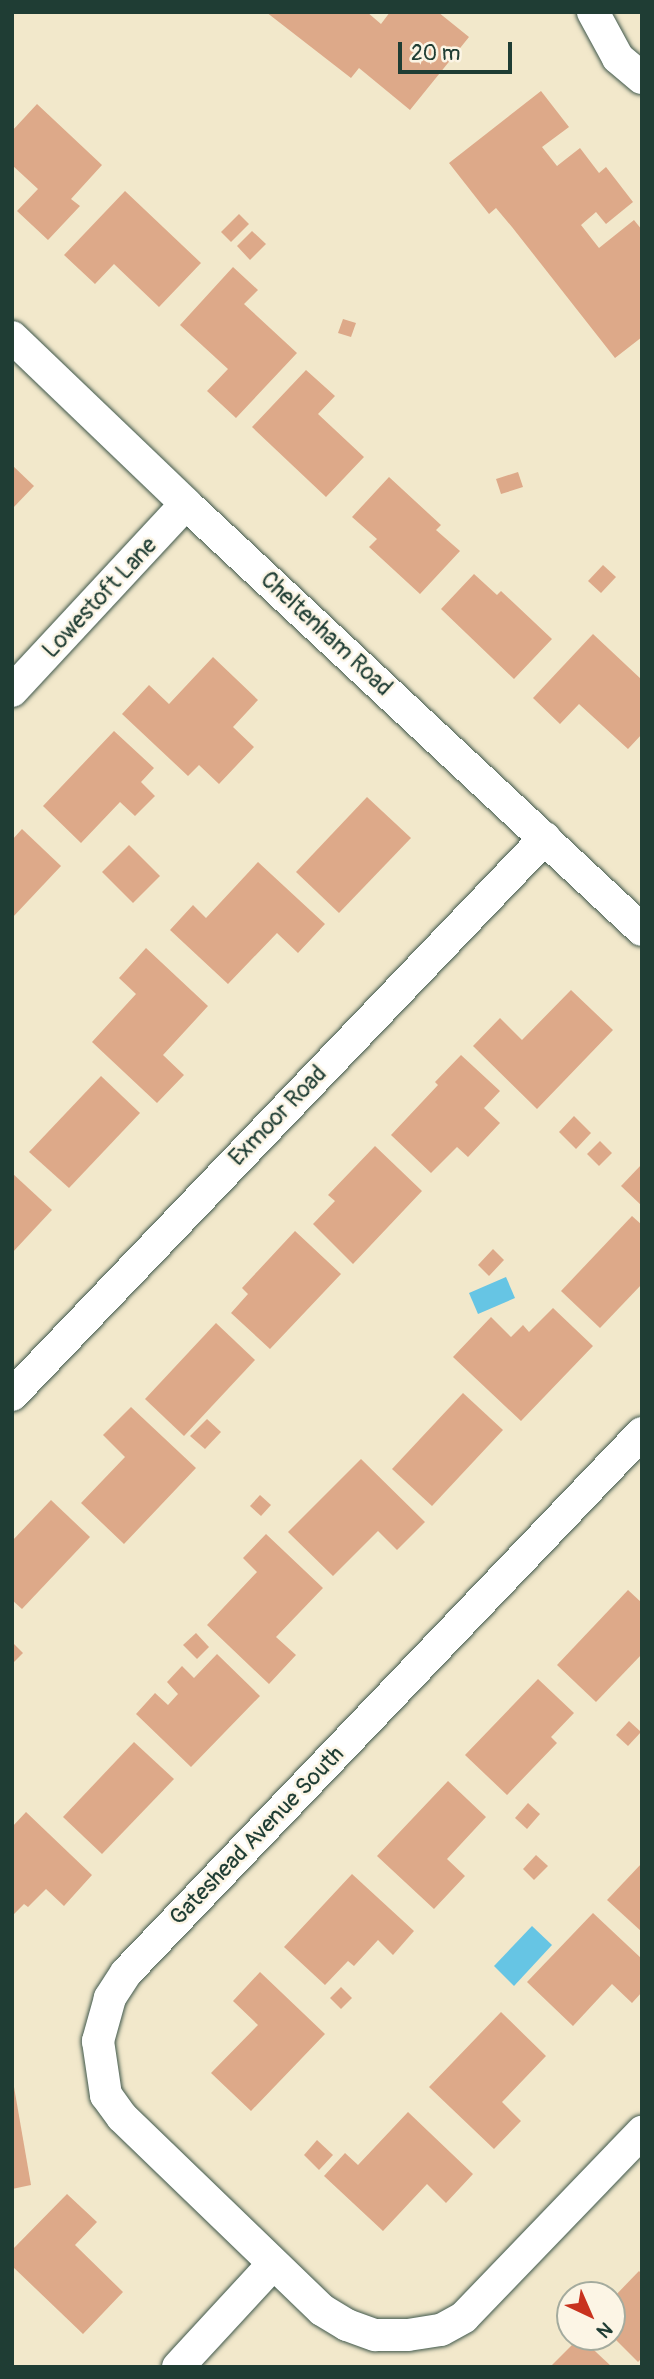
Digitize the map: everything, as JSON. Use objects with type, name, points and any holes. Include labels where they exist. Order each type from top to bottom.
[{"type":"street","points":[[593,12],[618,58],[642,78]]},
{"type":"street","name":"Cheltenham Road","points":[[12,337],[186,504],[642,930]]},
{"type":"street","name":"Lowestoft Lane","points":[[12,691],[186,504]]},
{"type":"street","name":"Exmoor Road","points":[[12,1395],[545,838]]},
{"type":"street","name":"Gateshead Avenue South","points":[[642,1433],[126,1973],[110,1998],[98,2041],[106,2095],[122,2117],[322,2309],[347,2325],[375,2334],[408,2335],[441,2330],[464,2317],[642,2132]]},
{"type":"street","points":[[178,2367],[273,2264]]},
{"type":"water","points":[[506,1277],[515,1298],[478,1314],[469,1293]]},
{"type":"water","points":[[532,1926],[552,1945],[514,1986],[494,1966]]},
{"type":"building","points":[[266,12],[367,12],[381,24],[390,12],[438,12],[469,37],[410,110],[359,68],[351,78]]},
{"type":"building","points":[[541,91],[569,127],[542,147],[557,166],[580,148],[599,173],[606,167],[633,202],[606,224],[596,212],[581,225],[599,248],[634,220],[642,230],[642,337],[615,358],[496,208],[489,214],[449,163]]},
{"type":"building","points":[[37,104],[102,165],[71,199],[80,206],[48,240],[17,211],[38,189],[12,165],[12,131]]},
{"type":"building","points":[[125,191],[201,263],[159,307],[114,264],[95,284],[64,255]]},
{"type":"building","points":[[239,214],[249,224],[231,242],[221,232]]},
{"type":"building","points":[[252,231],[266,244],[250,260],[237,246]]},
{"type":"building","points":[[233,267],[258,290],[244,304],[297,353],[236,418],[207,391],[228,369],[180,325]]},
{"type":"building","points":[[343,319],[356,323],[351,337],[338,333]]},
{"type":"building","points":[[306,370],[335,396],[318,414],[364,457],[326,497],[252,427]]},
{"type":"building","points":[[12,465],[34,486],[12,509]]},
{"type":"building","points":[[518,472],[523,487],[501,494],[496,479]]},
{"type":"building","points":[[389,477],[441,525],[436,530],[460,551],[420,594],[369,547],[377,539],[352,517]]},
{"type":"building","points":[[603,565],[616,577],[601,593],[588,581]]},
{"type":"building","points":[[474,574],[497,595],[501,591],[552,639],[514,679],[441,609]]},
{"type":"building","points":[[593,634],[642,680],[642,734],[628,749],[579,704],[560,724],[533,698]]},
{"type":"building","points":[[213,657],[258,700],[233,727],[254,747],[219,784],[199,765],[188,776],[122,714],[149,685],[169,704]]},
{"type":"building","points":[[114,731],[154,768],[141,782],[155,796],[135,816],[120,802],[81,843],[43,806]]},
{"type":"building","points":[[367,797],[411,838],[339,913],[296,872]]},
{"type":"building","points":[[22,829],[61,866],[12,918],[12,840]]},
{"type":"building","points":[[129,845],[160,876],[133,903],[102,872]]},
{"type":"building","points":[[258,862],[325,924],[298,953],[277,933],[228,984],[170,930],[193,905],[206,918]]},
{"type":"building","points":[[146,948],[208,1006],[163,1055],[184,1075],[157,1103],[92,1042],[136,994],[119,978]]},
{"type":"building","points":[[571,990],[613,1030],[537,1109],[473,1046],[500,1018],[522,1040]]},
{"type":"building","points":[[461,1055],[500,1091],[484,1108],[500,1123],[468,1157],[457,1147],[431,1173],[391,1135],[438,1085],[435,1082]]},
{"type":"building","points":[[101,1076],[140,1113],[69,1188],[29,1152]]},
{"type":"building","points":[[574,1116],[591,1133],[576,1149],[559,1132]]},
{"type":"building","points":[[600,1141],[612,1153],[599,1166],[587,1154]]},
{"type":"building","points":[[375,1146],[422,1191],[353,1264],[313,1224],[335,1201],[328,1195]]},
{"type":"building","points":[[642,1164],[642,1206],[621,1186]]},
{"type":"building","points":[[12,1173],[52,1210],[12,1253]]},
{"type":"building","points":[[632,1216],[642,1225],[642,1284],[600,1328],[561,1291]]},
{"type":"building","points":[[295,1231],[341,1274],[270,1349],[231,1313],[248,1294],[242,1288]]},
{"type":"building","points":[[493,1249],[504,1260],[489,1276],[478,1265]]},
{"type":"building","points":[[553,1308],[593,1346],[521,1421],[453,1357],[491,1317],[511,1337],[523,1325],[529,1332]]},
{"type":"building","points":[[216,1323],[255,1360],[184,1436],[145,1399]]},
{"type":"building","points":[[463,1393],[503,1430],[432,1506],[392,1469]]},
{"type":"building","points":[[131,1407],[196,1468],[124,1544],[81,1503],[125,1457],[103,1435]]},
{"type":"building","points":[[207,1419],[221,1432],[205,1449],[190,1436]]},
{"type":"building","points":[[361,1459],[425,1522],[397,1550],[378,1531],[333,1576],[288,1532]]},
{"type":"building","points":[[260,1495],[271,1505],[261,1516],[250,1506]]},
{"type":"building","points":[[51,1500],[90,1537],[22,1609],[12,1600],[12,1541]]},
{"type":"building","points":[[266,1534],[323,1588],[276,1637],[296,1655],[269,1684],[207,1625],[257,1572],[243,1558]]},
{"type":"building","points":[[628,1590],[642,1603],[642,1654],[596,1702],[557,1665]]},
{"type":"building","points":[[196,1633],[209,1647],[197,1659],[183,1645]]},
{"type":"building","points":[[12,1642],[23,1653],[12,1664]]},
{"type":"building","points":[[217,1654],[260,1696],[191,1767],[136,1714],[155,1693],[168,1705],[178,1694],[167,1682],[182,1666],[194,1678]]},
{"type":"building","points":[[538,1679],[574,1713],[551,1737],[557,1743],[507,1795],[465,1755]]},
{"type":"building","points":[[629,1721],[641,1732],[628,1746],[616,1735]]},
{"type":"building","points":[[134,1742],[174,1779],[102,1854],[63,1817]]},
{"type":"building","points":[[448,1781],[486,1817],[447,1859],[465,1876],[434,1909],[377,1856]]},
{"type":"building","points":[[528,1803],[540,1814],[527,1829],[515,1818]]},
{"type":"building","points":[[26,1812],[92,1875],[64,1906],[46,1889],[28,1907],[24,1904],[12,1916],[12,1827]]},
{"type":"building","points":[[536,1855],[548,1866],[534,1880],[523,1869]]},
{"type":"building","points":[[642,1863],[642,1932],[607,1900]]},
{"type":"building","points":[[352,1874],[414,1931],[393,1955],[378,1940],[354,1966],[348,1961],[325,1985],[284,1947]]},
{"type":"building","points":[[593,1913],[642,1959],[642,1992],[632,2003],[612,1984],[573,2026],[527,1982]]},
{"type":"building","points":[[260,1972],[325,2034],[251,2111],[211,2073],[258,2025],[233,2001]]},
{"type":"building","points":[[341,1987],[352,1998],[341,2009],[330,1998]]},
{"type":"building","points":[[501,2012],[546,2056],[502,2102],[521,2121],[494,2149],[429,2087]]},
{"type":"building","points":[[14,2087],[31,2185],[12,2189],[12,2088]]},
{"type":"building","points":[[408,2112],[473,2174],[446,2203],[427,2184],[383,2231],[324,2176],[345,2153],[358,2165]]},
{"type":"building","points":[[317,2140],[333,2155],[319,2170],[304,2155]]},
{"type":"building","points":[[67,2194],[97,2222],[75,2245],[123,2292],[83,2334],[12,2266],[12,2250]]},
{"type":"building","points":[[639,2271],[642,2274],[642,2358],[638,2362],[626,2350],[626,2284]]},
{"type":"building","points":[[566,2351],[595,2351],[612,2367],[552,2365]]}]
